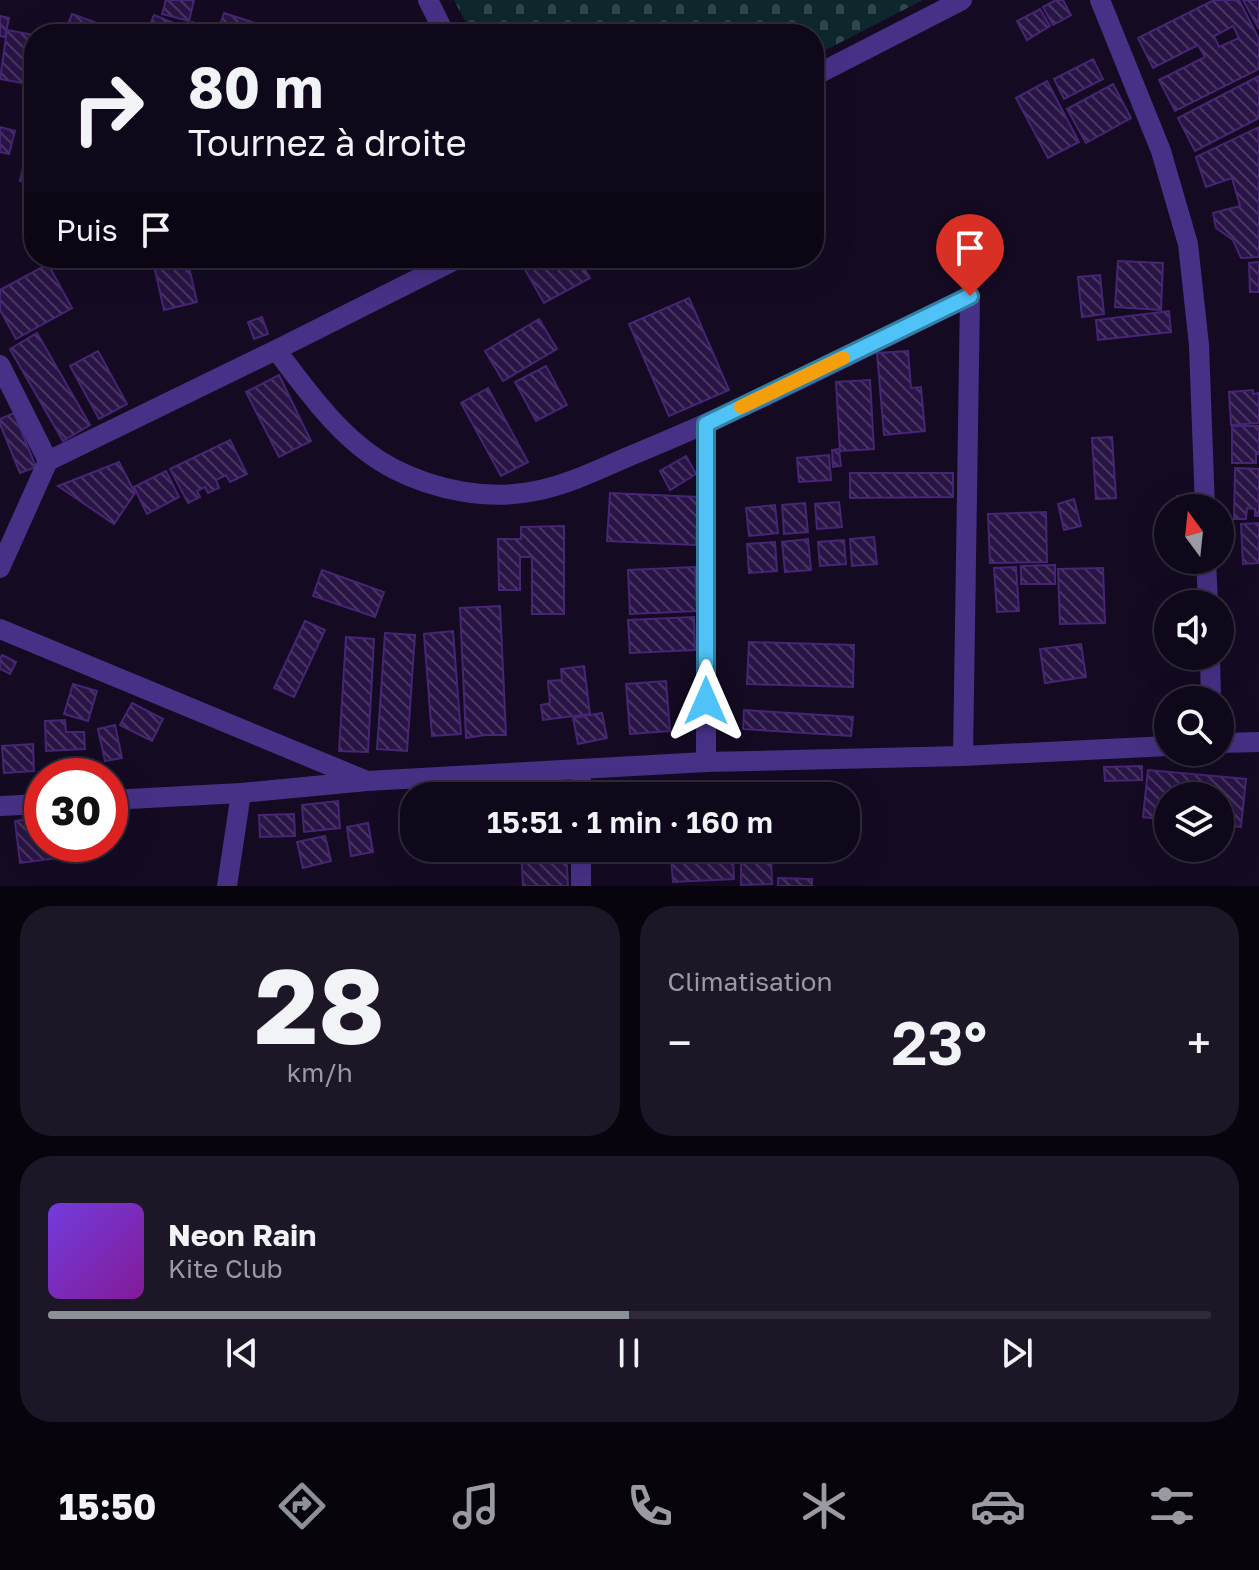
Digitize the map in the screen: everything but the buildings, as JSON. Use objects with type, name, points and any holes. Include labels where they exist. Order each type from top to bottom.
[{"type":"street","points":[[428,0],[440,24]]},
{"type":"street","points":[[824,71],[962,0]]},
{"type":"street","points":[[1100,0],[1161,151],[1188,244],[1199,345],[1204,494]]},
{"type":"street","points":[[0,568],[48,461],[439,268]]},
{"type":"street","points":[[276,350],[321,409],[352,442],[393,469],[434,486],[505,495],[561,485],[706,424],[970,296],[963,756]]},
{"type":"street","points":[[0,365],[48,461]]},
{"type":"street","points":[[706,424],[706,762]]},
{"type":"street","points":[[0,629],[367,781]]},
{"type":"street","points":[[1234,743],[1259,742]]},
{"type":"street","points":[[128,799],[241,793],[367,781],[706,762],[963,756],[1154,747]]},
{"type":"street","points":[[581,769],[581,782]]},
{"type":"street","points":[[227,886],[241,793]]},
{"type":"street","points":[[0,806],[24,805]]},
{"type":"street","points":[[581,862],[581,886]]},
{"type":"green space","points":[[454,0],[923,0],[824,51],[824,24],[467,24]]},
{"type":"slow traffic","points":[[741,407],[843,358]]},
{"type":"route","points":[[706,701],[706,424],[970,296]]}]
